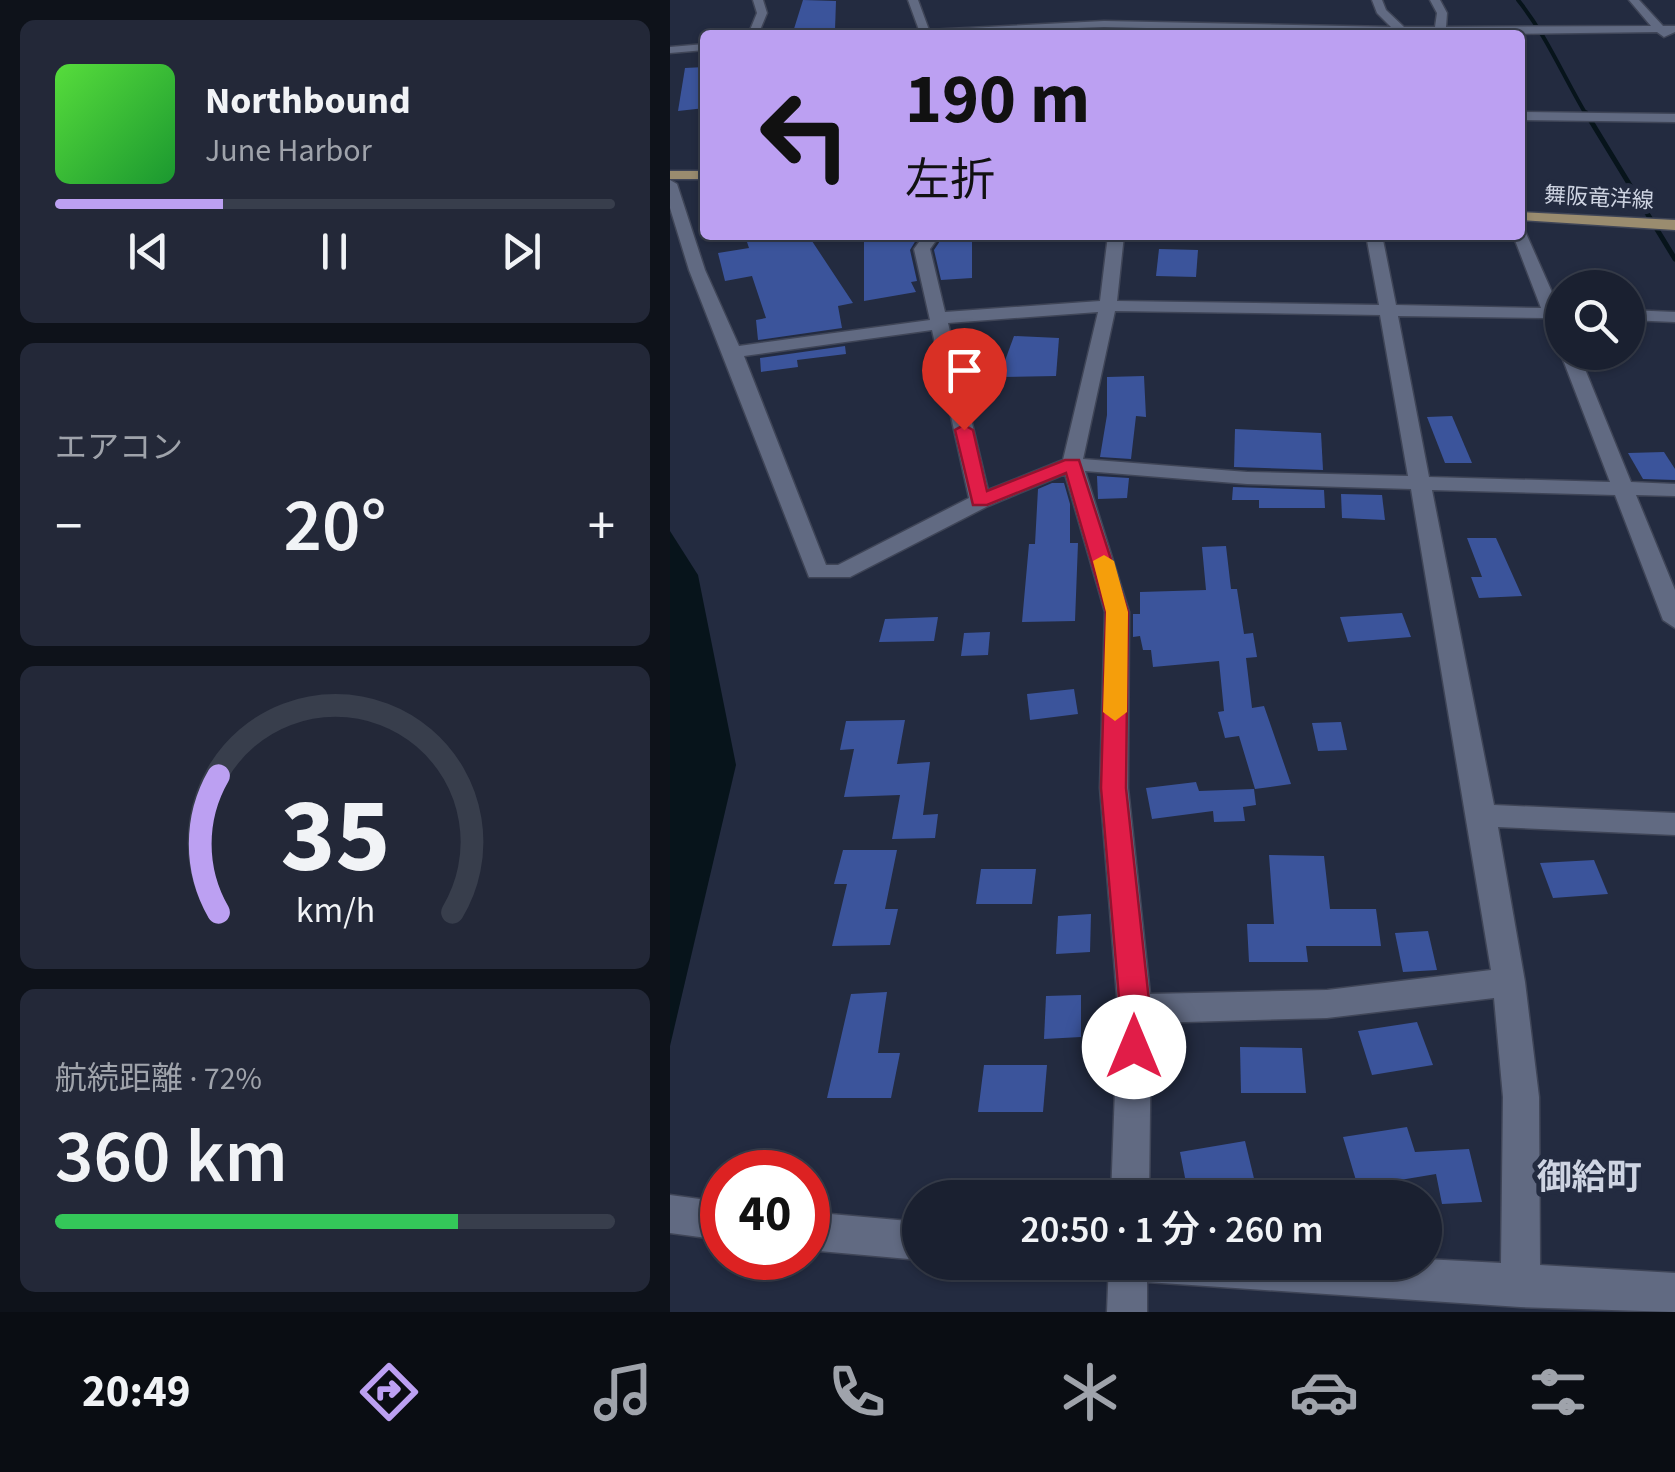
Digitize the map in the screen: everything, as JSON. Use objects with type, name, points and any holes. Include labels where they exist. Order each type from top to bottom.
[{"type":"main road","points":[[670,175],[700,175]]},
{"type":"main road","name":"舞阪竜洋線","points":[[1525,216],[1675,225]]},
{"type":"street","points":[[755,30],[762,13],[758,0]]},
{"type":"street","points":[[913,0],[924,30]]},
{"type":"street","points":[[1377,0],[1381,11],[1402,30]]},
{"type":"street","points":[[1435,0],[1442,13],[1438,30]]},
{"type":"street","points":[[1634,0],[1675,46]]},
{"type":"street","points":[[990,30],[1104,23],[1184,30]]},
{"type":"street","points":[[1525,30],[1675,28]]},
{"type":"street","points":[[670,50],[700,47]]},
{"type":"street","points":[[1525,116],[1675,118]]},
{"type":"street","points":[[670,184],[698,270],[818,572],[842,572],[980,501],[1072,464],[1247,478],[1675,490]]},
{"type":"street","points":[[928,240],[922,249],[980,501]]},
{"type":"street","points":[[1115,240],[1108,306],[1072,464],[1117,612],[1114,788],[1135,1010],[1130,1180]]},
{"type":"street","points":[[1375,240],[1482,815],[1509,982],[1521,1097],[1520,1287]]},
{"type":"street","points":[[1523,240],[1545,286]]},
{"type":"street","points":[[733,352],[939,321],[1108,306],[1545,313]]},
{"type":"street","points":[[1645,315],[1675,316]]},
{"type":"street","points":[[1576,370],[1675,620]]},
{"type":"street","points":[[1482,815],[1675,824]]},
{"type":"street","points":[[1135,1010],[1326,1004],[1509,982]]},
{"type":"street","points":[[670,1214],[700,1218]]},
{"type":"street","points":[[830,1232],[902,1240]]},
{"type":"street","points":[[1127,1312],[1128,1280]]},
{"type":"street","points":[[1414,1280],[1675,1293]]},
{"type":"shaded area","points":[[670,531],[698,575],[736,765],[670,1046]]},
{"type":"building","points":[[803,0],[836,1],[835,30],[794,30]]},
{"type":"building","points":[[700,67],[700,109],[678,111],[685,68]]},
{"type":"building","points":[[811,240],[853,303],[838,306],[842,328],[758,340],[756,320],[766,318],[752,276],[725,281],[718,253],[749,248],[747,242]]},
{"type":"building","points":[[864,240],[916,240],[910,250],[917,281],[911,282],[916,292],[864,301]]},
{"type":"building","points":[[941,240],[972,240],[972,278],[941,280],[934,250]]},
{"type":"building","points":[[1159,249],[1198,250],[1196,277],[1156,276]]},
{"type":"building","points":[[977,331],[996,397],[970,401],[954,334]]},
{"type":"building","points":[[1014,336],[1059,338],[1056,376],[999,377]]},
{"type":"building","points":[[845,346],[846,354],[797,360],[798,367],[761,372],[760,358]]},
{"type":"building","points":[[1144,376],[1146,417],[1136,416],[1131,459],[1100,457],[1107,415],[1107,377]]},
{"type":"building","points":[[1452,416],[1472,463],[1445,463],[1427,417]]},
{"type":"building","points":[[1235,429],[1321,433],[1323,470],[1234,467]]},
{"type":"building","points":[[1664,452],[1675,469],[1675,480],[1643,479],[1628,453]]},
{"type":"building","points":[[1097,476],[1129,478],[1127,498],[1098,499]]},
{"type":"building","points":[[1064,483],[1070,504],[1070,543],[1078,543],[1075,621],[1022,622],[1029,544],[1035,544],[1038,489]]},
{"type":"building","points":[[1233,487],[1324,490],[1325,508],[1259,508],[1259,500],[1232,500]]},
{"type":"building","points":[[1341,494],[1382,495],[1385,520],[1342,518]]},
{"type":"building","points":[[1467,538],[1496,538],[1522,596],[1479,598],[1471,577],[1482,577]]},
{"type":"building","points":[[1226,546],[1231,589],[1237,589],[1244,634],[1253,633],[1257,657],[1246,658],[1252,708],[1264,706],[1291,784],[1255,789],[1239,736],[1225,738],[1218,712],[1224,711],[1219,661],[1153,667],[1151,650],[1143,650],[1140,636],[1133,637],[1133,614],[1140,614],[1140,592],[1206,590],[1202,547]]},
{"type":"building","points":[[1402,613],[1411,637],[1348,642],[1340,617]]},
{"type":"building","points":[[938,617],[934,641],[879,642],[885,619]]},
{"type":"building","points":[[990,632],[988,655],[961,656],[964,633]]},
{"type":"building","points":[[1074,689],[1078,714],[1030,720],[1027,694]]},
{"type":"building","points":[[905,720],[897,764],[930,762],[923,815],[938,814],[935,838],[892,839],[900,795],[844,797],[854,749],[840,750],[846,721]]},
{"type":"building","points":[[1341,722],[1347,750],[1318,751],[1312,723]]},
{"type":"building","points":[[1196,782],[1199,791],[1254,789],[1256,805],[1243,807],[1245,821],[1214,822],[1213,811],[1152,819],[1146,788]]},
{"type":"building","points":[[843,850],[897,850],[885,909],[898,909],[890,945],[832,946],[847,884],[834,884]]},
{"type":"building","points":[[1269,855],[1324,856],[1330,909],[1376,909],[1381,946],[1306,946],[1308,962],[1249,962],[1247,924],[1274,924]]},
{"type":"building","points":[[1594,860],[1608,894],[1553,898],[1540,863]]},
{"type":"building","points":[[981,869],[1036,869],[1032,904],[976,904]]},
{"type":"building","points":[[1091,914],[1090,952],[1056,954],[1058,916]]},
{"type":"building","points":[[1428,931],[1437,970],[1403,972],[1395,933]]},
{"type":"building","points":[[887,992],[878,1053],[900,1053],[891,1098],[827,1098],[851,994]]},
{"type":"building","points":[[1081,995],[1081,1037],[1044,1039],[1046,996]]},
{"type":"building","points":[[1417,1022],[1433,1065],[1372,1075],[1358,1031]]},
{"type":"building","points":[[1240,1047],[1302,1048],[1306,1093],[1241,1093]]},
{"type":"building","points":[[984,1065],[1047,1065],[1043,1112],[978,1112]]},
{"type":"building","points":[[1407,1127],[1415,1152],[1469,1149],[1482,1202],[1442,1204],[1442,1180],[1437,1180],[1436,1174],[1400,1180],[1356,1180],[1343,1137]]},
{"type":"building","points":[[1245,1141],[1254,1180],[1185,1180],[1180,1152]]},
{"type":"waterway","points":[[1518,0],[1587,116]]},
{"type":"waterway","points":[[1586,113],[1675,259]]},
{"type":"slow traffic","points":[[1104,561],[1117,612],[1115,712]]},
{"type":"district","name":"御給町","points":[[1589,1178]]},
{"type":"route","points":[[964,430],[980,501],[1072,464],[1110,579],[1117,612],[1114,788],[1135,1010],[1134,1047]]}]
